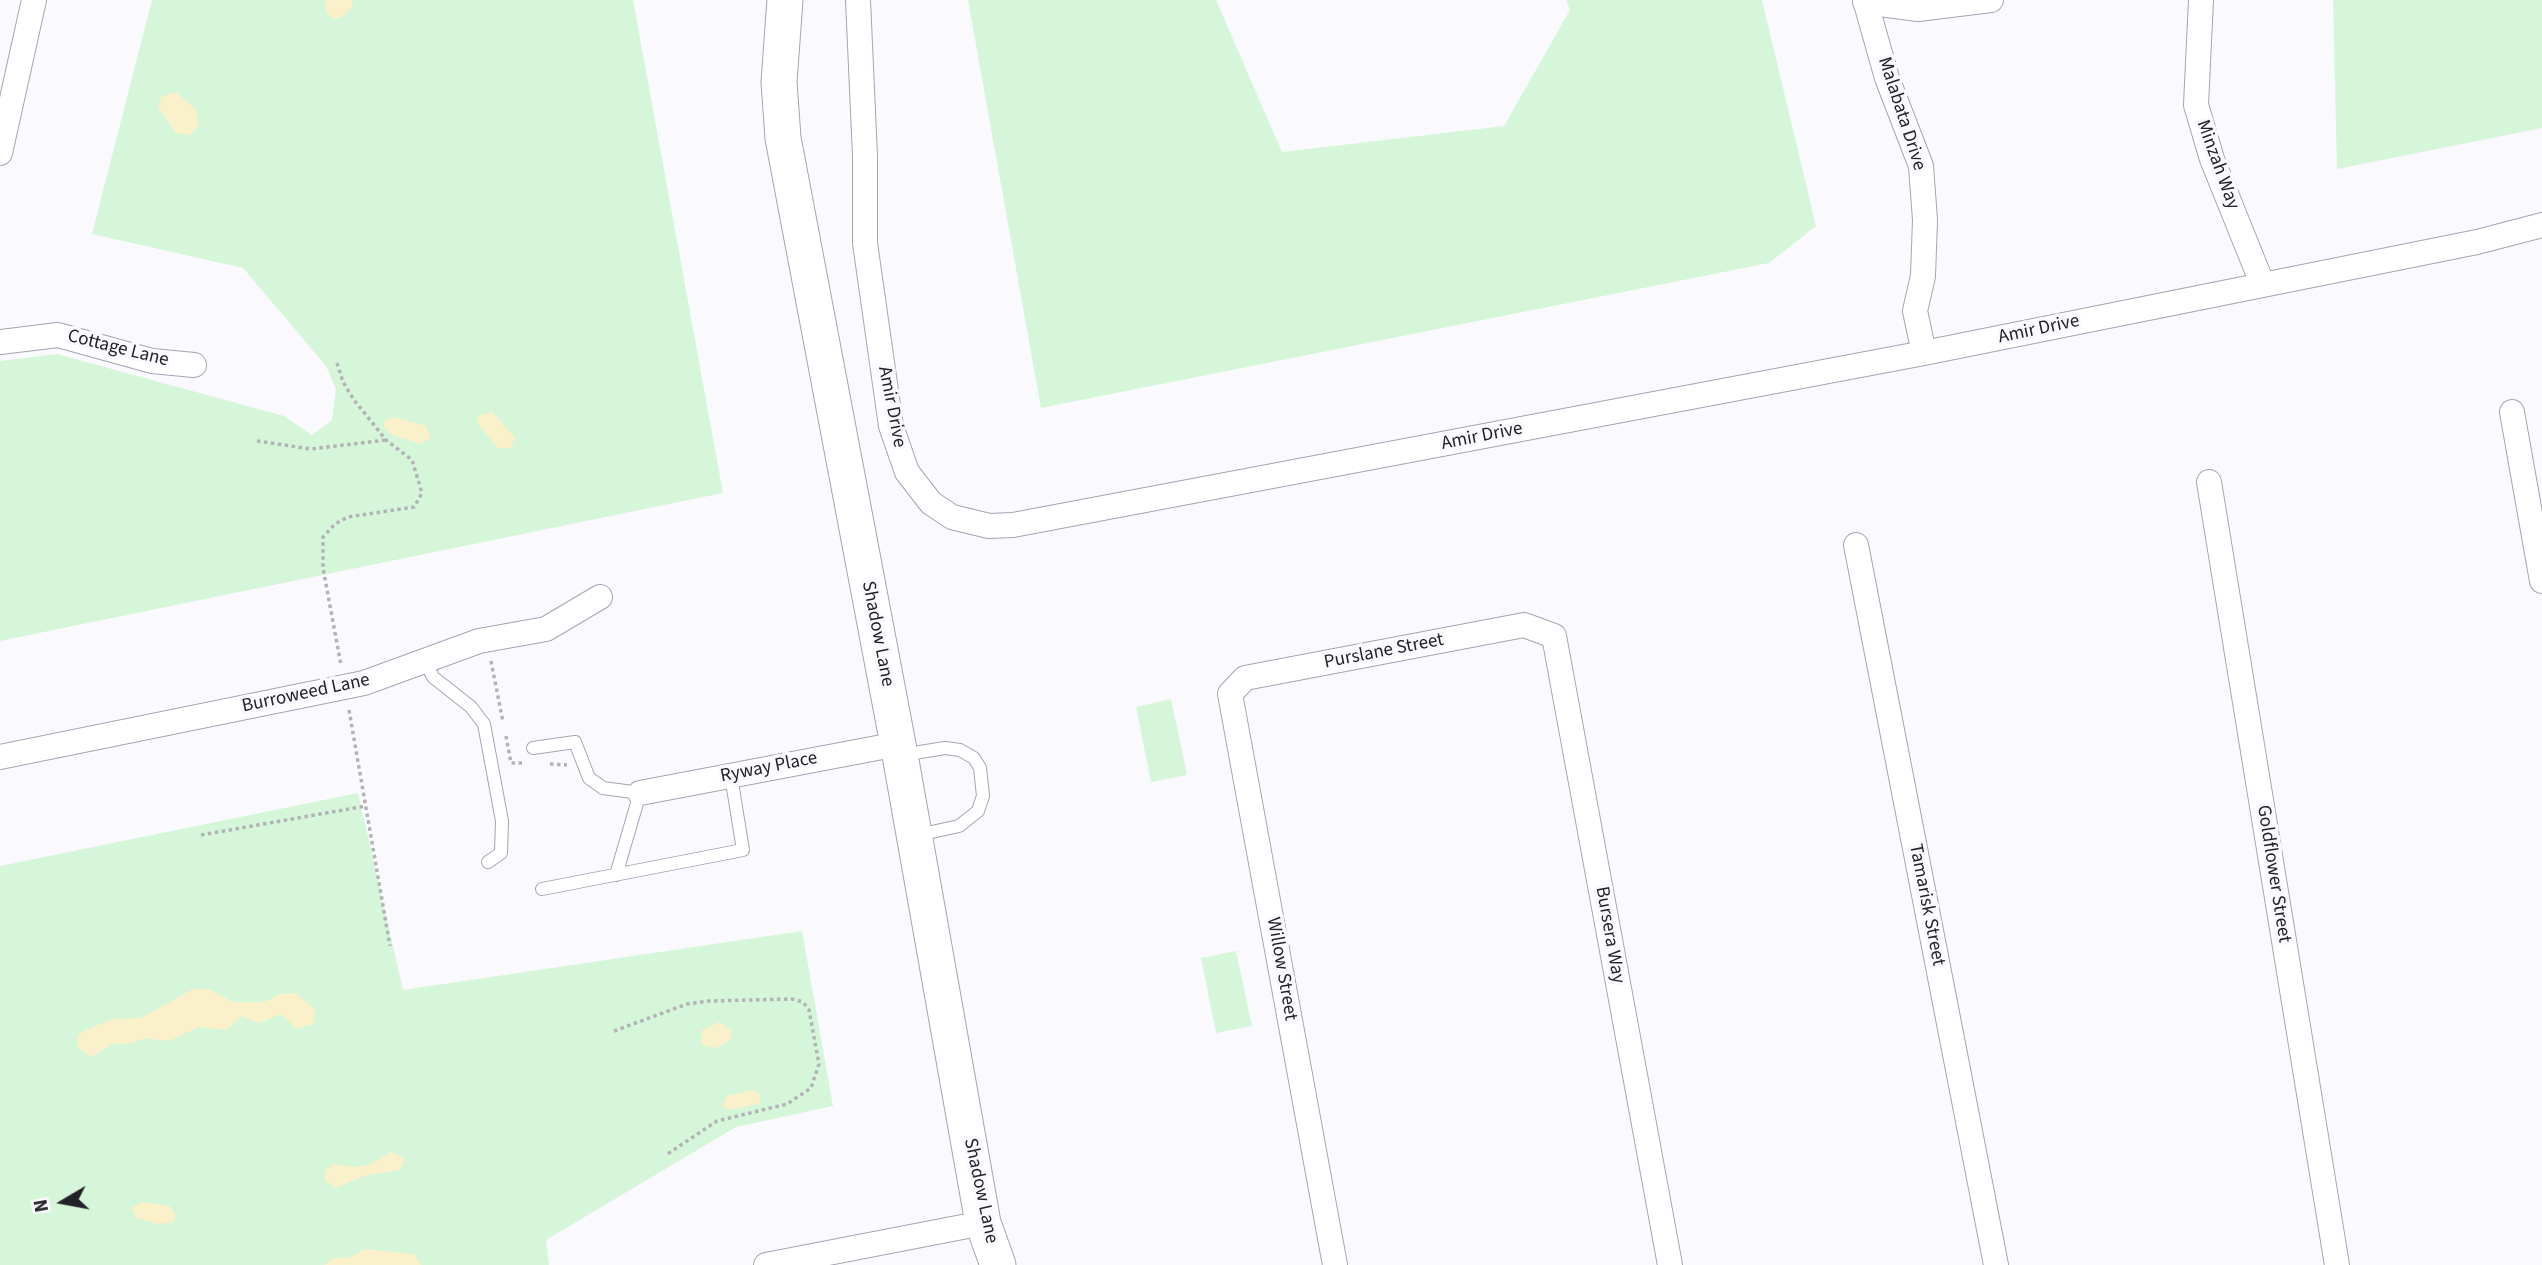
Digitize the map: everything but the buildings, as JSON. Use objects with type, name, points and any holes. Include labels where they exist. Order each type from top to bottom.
[{"type":"street","points":[[0,153],[34,0]]},
{"type":"street","name":"Shadow Lane","points":[[785,0],[779,82],[783,138],[899,749],[984,1223],[998,1265]]},
{"type":"street","name":"Amir Drive","points":[[858,0],[865,156],[865,243],[891,426],[899,453],[920,491],[952,517],[973,524],[1013,525],[1924,353],[2262,283],[2477,242],[2542,225]]},
{"type":"street","points":[[1865,1],[1918,9],[1991,0]]},
{"type":"street","name":"Minzah Way","points":[[2201,0],[2196,105],[2212,159],[2262,283]]},
{"type":"street","name":"Malabata Drive","points":[[1865,1],[1887,78],[1921,166],[1925,220],[1923,276],[1915,311],[1924,353]]},
{"type":"street","name":"Cottage Lane","points":[[0,342],[58,335],[152,361],[194,365]]},
{"type":"street","points":[[2512,412],[2542,581]]},
{"type":"street","name":"Goldflower Street","points":[[2209,482],[2337,1265]]},
{"type":"street","name":"Tamarisk Street","points":[[1856,545],[1996,1265]]},
{"type":"street","name":"Burroweed Lane","points":[[0,757],[345,687],[404,671],[487,640],[545,629],[600,597]]},
{"type":"street","name":"Purslane Street","points":[[1245,678],[1524,625]]},
{"type":"street","name":"Bursera Way","points":[[1524,625],[1554,636],[1670,1265]]},
{"type":"street","name":"Willow Street","points":[[1245,678],[1230,694],[1335,1265]]},
{"type":"street","name":"Ryway Place","points":[[640,793],[899,749]]},
{"type":"street","points":[[766,1265],[984,1223]]},
{"type":"lane","points":[[425,661],[433,677],[471,707],[484,724],[502,821],[501,853],[488,862]]},
{"type":"lane","points":[[533,747],[575,742],[589,778],[603,788],[640,793],[617,875]]},
{"type":"lane","points":[[899,749],[960,750],[974,758],[980,768],[983,784],[978,811],[970,820],[959,826],[914,836]]},
{"type":"lane","points":[[542,889],[743,850],[731,776]]},
{"type":"path","points":[[337,363],[348,391],[387,440],[412,460],[421,482],[419,503],[404,511],[348,517],[335,523],[323,537],[323,568],[390,946]]},
{"type":"path","points":[[257,441],[311,449],[387,440]]},
{"type":"path","points":[[487,640],[511,763],[531,764]]},
{"type":"path","points":[[541,764],[583,766]]},
{"type":"path","points":[[201,835],[366,806]]},
{"type":"path","points":[[614,1031],[687,1004],[709,1001],[792,999],[803,1002],[809,1010],[819,1064],[811,1088],[787,1104],[717,1121],[666,1155]]},
{"type":"green space","points":[[152,0],[633,0],[723,493],[0,641],[0,361],[57,354],[284,416],[312,435],[332,420],[336,389],[326,366],[243,268],[92,234]]},
{"type":"green space","points":[[968,0],[1216,0],[1282,152],[1504,126],[1570,10],[1566,0],[1762,0],[1816,226],[1769,263],[1041,408]]},
{"type":"green space","points":[[2333,0],[2542,0],[2542,128],[2337,169]]},
{"type":"green space","points":[[1171,699],[1187,775],[1151,782],[1136,707]]},
{"type":"green space","points":[[358,793],[403,990],[802,931],[833,1106],[736,1127],[546,1240],[549,1265],[0,1265],[0,866]]},
{"type":"green space","points":[[1236,951],[1252,1026],[1216,1033],[1201,958]]},
{"type":"sand","points":[[325,0],[352,0],[352,7],[341,18],[334,19],[326,13]]},
{"type":"sand","points":[[176,92],[195,109],[198,118],[198,126],[190,135],[176,133],[158,106],[162,96]]},
{"type":"sand","points":[[492,412],[515,437],[511,448],[498,448],[478,424],[478,416]]},
{"type":"sand","points":[[393,417],[425,425],[431,438],[421,444],[391,434],[384,427],[384,421]]},
{"type":"sand","points":[[193,989],[209,989],[233,1002],[265,1002],[279,994],[295,993],[315,1009],[313,1024],[297,1029],[281,1014],[259,1023],[241,1016],[227,1030],[199,1027],[169,1041],[145,1038],[129,1044],[114,1043],[91,1057],[77,1047],[78,1035],[84,1031],[113,1019],[141,1018]]},
{"type":"sand","points":[[719,1022],[732,1031],[730,1040],[716,1048],[702,1045],[701,1031]]},
{"type":"sand","points":[[753,1090],[761,1095],[759,1104],[729,1110],[722,1106],[727,1096]]},
{"type":"sand","points":[[391,1152],[405,1159],[400,1170],[367,1175],[336,1188],[325,1181],[325,1171],[333,1164],[358,1167],[371,1164]]},
{"type":"sand","points":[[143,1202],[170,1206],[176,1216],[173,1222],[158,1224],[137,1218],[131,1208]]},
{"type":"sand","points":[[365,1249],[414,1254],[421,1265],[324,1265],[333,1258],[348,1258]]}]
